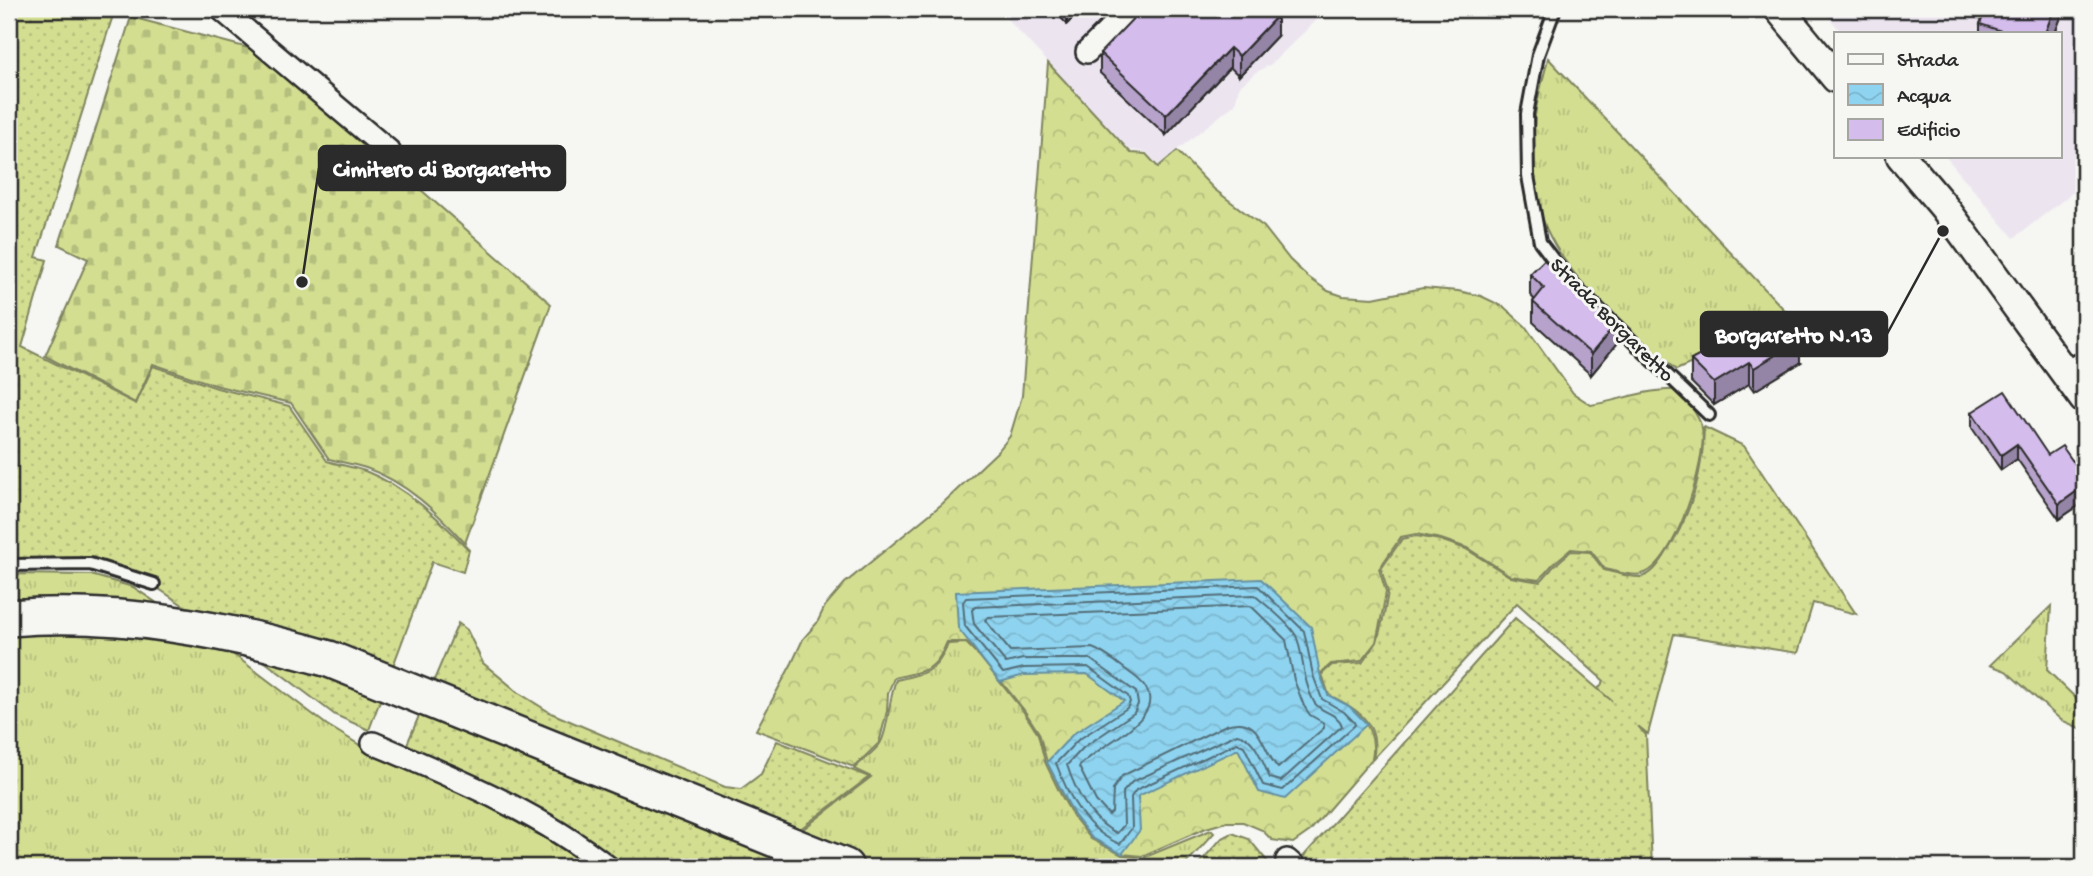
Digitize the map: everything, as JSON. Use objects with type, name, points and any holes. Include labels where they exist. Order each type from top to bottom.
[{"type":"main road","points":[[9,618],[69,616],[145,620],[266,640],[316,655],[845,867]]},
{"type":"street","points":[[220,9],[389,151]]},
{"type":"street","points":[[1087,52],[1130,9]]},
{"type":"street","points":[[1779,9],[1834,76]]},
{"type":"street","points":[[1903,158],[2072,362],[2084,399]]},
{"type":"street","points":[[373,743],[511,804],[589,852],[608,867]]},
{"type":"lane","name":"Strada Borgaretto","points":[[1555,9],[1538,55],[1527,114],[1528,176],[1540,242],[1568,279],[1709,415]]},
{"type":"lane","points":[[9,565],[90,565],[154,584]]},
{"type":"shaded area","points":[[998,9],[1328,9],[1271,64],[1239,87],[1235,104],[1158,165],[1146,152],[1130,150]]},
{"type":"shaded area","points":[[1822,9],[2084,9],[2084,184],[2014,238],[1947,158],[2062,158],[2062,32],[1841,32]]},
{"type":"green space","points":[[9,9],[115,9],[36,257],[47,260],[22,347],[136,404],[153,366],[217,388],[289,406],[327,461],[365,471],[394,486],[434,516],[469,550],[463,572],[432,562],[369,730],[335,715],[244,646],[138,575],[93,562],[9,561]]},
{"type":"green space","points":[[131,17],[264,52],[551,304],[465,543],[432,509],[394,481],[366,468],[329,459],[291,403],[218,386],[153,364],[135,403],[45,356],[88,259],[59,245]]},
{"type":"green space","points":[[1548,58],[1793,319],[1676,370],[1621,323],[1586,287],[1557,249],[1546,228],[1535,187],[1535,116]]},
{"type":"green space","points":[[1048,63],[1131,153],[1146,154],[1158,167],[1177,151],[1214,189],[1264,227],[1290,260],[1328,291],[1343,296],[1373,298],[1423,288],[1481,296],[1504,307],[1525,326],[1573,393],[1591,405],[1647,393],[1680,390],[1696,413],[1702,428],[1700,462],[1687,509],[1666,552],[1654,567],[1642,574],[1605,569],[1591,551],[1571,549],[1539,580],[1511,576],[1467,548],[1416,534],[1401,537],[1379,569],[1386,592],[1376,642],[1361,661],[1331,664],[1320,674],[1328,695],[1356,713],[1368,728],[1372,737],[1372,759],[1310,831],[1293,843],[1272,840],[1262,830],[1243,822],[1227,822],[1206,828],[1142,856],[1122,854],[1092,838],[1063,795],[1047,762],[1039,733],[980,655],[966,642],[947,642],[933,665],[921,672],[894,678],[888,693],[887,711],[879,743],[854,767],[756,730],[803,639],[817,623],[825,606],[845,583],[942,504],[998,451],[1010,436],[1022,396]]},
{"type":"green space","points":[[1704,427],[1744,446],[1856,614],[1813,603],[1798,653],[1674,634],[1648,734],[1638,726],[1646,735],[1652,867],[1294,867],[1515,618],[1612,701],[1598,689],[1604,681],[1517,603],[1373,759],[1374,736],[1370,727],[1358,712],[1329,695],[1322,674],[1332,665],[1362,663],[1377,642],[1388,592],[1381,569],[1402,539],[1416,536],[1440,540],[1466,549],[1511,577],[1540,582],[1571,551],[1590,552],[1604,570],[1632,577],[1645,576],[1655,569],[1665,555],[1688,510],[1698,478]]},
{"type":"green space","points":[[9,574],[91,575],[133,587],[237,657],[327,725],[368,750],[508,810],[598,867],[9,867]]},
{"type":"green space","points":[[2051,606],[2047,670],[2084,706],[2084,730],[2061,720],[2006,671],[1990,665]]},
{"type":"green space","points":[[458,623],[467,630],[483,663],[519,693],[551,713],[725,787],[741,789],[761,774],[777,741],[869,777],[795,833],[822,867],[619,867],[593,846],[405,749]]},
{"type":"green space","points":[[966,643],[1023,711],[1038,734],[1045,762],[1061,795],[1091,839],[1122,855],[1143,858],[1211,830],[1214,833],[1183,867],[824,867],[798,833],[871,777],[854,769],[882,740],[896,680],[934,667],[948,644]]},
{"type":"green space","points":[[1232,833],[1249,839],[1272,867],[1196,867],[1221,839]]},
{"type":"water","points":[[1261,579],[1311,627],[1320,674],[1328,695],[1349,706],[1367,724],[1285,799],[1259,792],[1238,749],[1138,796],[1140,830],[1122,854],[1092,838],[1074,815],[1047,762],[1073,734],[1124,701],[1087,674],[1024,675],[1000,682],[958,628],[956,592]]},
{"type":"building","points":[[1142,9],[1269,9],[1277,16],[1239,56],[1230,48],[1166,115],[1100,53]]},
{"type":"building","points":[[1986,9],[2054,9],[2045,32],[2004,32],[1980,24]]},
{"type":"building","points":[[1544,260],[1616,324],[1591,354],[1533,302],[1544,288],[1530,274]]},
{"type":"building","points":[[1782,311],[1800,340],[1754,368],[1749,362],[1714,383],[1691,360]]},
{"type":"building","points":[[2005,391],[2048,455],[2062,446],[2084,477],[2084,486],[2059,504],[2017,444],[2001,455],[1972,412]]},
{"type":"place","name":"Borgaretto N.13","points":[[1943,231]]},
{"type":"place","name":"Cimitero di Borgaretto","points":[[302,282]]}]
